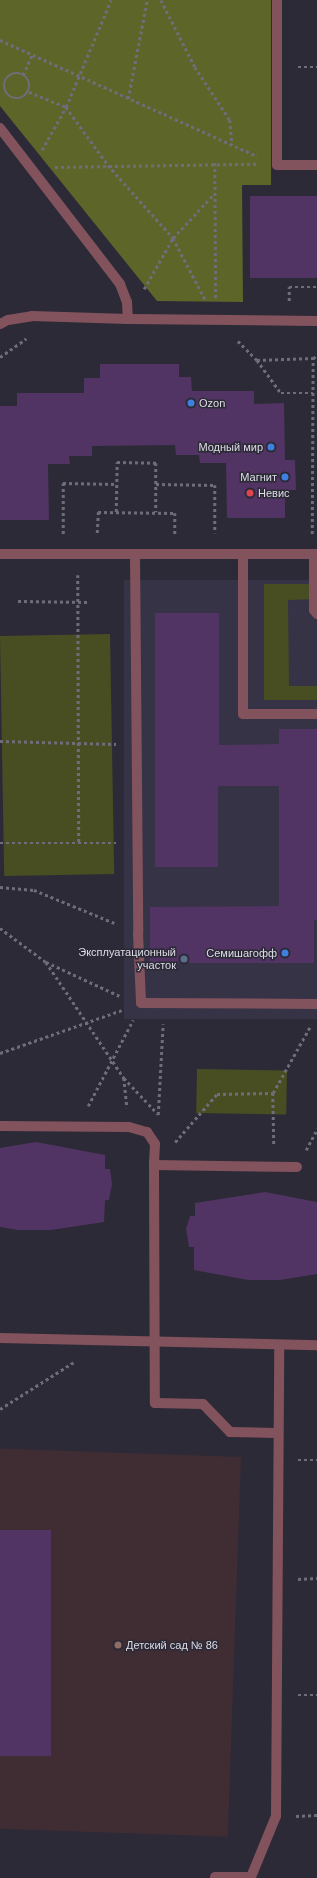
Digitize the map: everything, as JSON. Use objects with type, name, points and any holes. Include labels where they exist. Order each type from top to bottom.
[{"type":"lane","points":[[277,0],[277,165],[317,165]]},
{"type":"lane","points":[[0,128],[120,284],[127,302],[128,320]]},
{"type":"lane","points":[[0,324],[8,320],[32,316],[128,320],[317,321]]},
{"type":"lane","points":[[0,554],[315,554],[314,610],[317,614]]},
{"type":"lane","points":[[135,554],[136,744],[139,843],[138,933],[142,1004],[317,1004]]},
{"type":"lane","points":[[243,555],[243,714],[317,714]]},
{"type":"lane","points":[[0,1126],[128,1127],[146,1132],[155,1144],[155,1402],[203,1404],[230,1432],[278,1433]]},
{"type":"lane","points":[[154,1165],[297,1167]]},
{"type":"lane","points":[[0,1338],[317,1345]]},
{"type":"lane","points":[[215,1877],[250,1877],[276,1816],[279,1345]]},
{"type":"path","points":[[32,168],[66,106],[111,0]]},
{"type":"path","points":[[128,99],[147,0]]},
{"type":"path","points":[[161,0],[195,67],[230,120],[232,145]]},
{"type":"path","points":[[0,40],[277,165]]},
{"type":"path","points":[[23,75],[32,55]]},
{"type":"path","points":[[13,74],[23,75],[29,83],[29,92],[20,99],[10,98],[4,90],[5,79],[13,74]]},
{"type":"path","points":[[29,92],[66,106],[108,165],[173,238],[217,321]]},
{"type":"path","points":[[32,168],[215,163],[277,165]]},
{"type":"path","points":[[215,163],[214,194],[217,321]]},
{"type":"path","points":[[128,320],[173,238],[214,194]]},
{"type":"path","points":[[289,321],[289,287],[317,287]]},
{"type":"path","points":[[0,357],[27,338]]},
{"type":"path","points":[[230,340],[237,340],[257,360],[281,393],[313,393]]},
{"type":"path","points":[[257,360],[313,358],[317,356]]},
{"type":"path","points":[[305,536],[312,536],[313,358]]},
{"type":"path","points":[[116,512],[116,462],[156,463],[156,512]]},
{"type":"path","points":[[62,536],[64,483],[116,484]]},
{"type":"path","points":[[156,484],[215,485],[215,536]]},
{"type":"path","points":[[55,536],[96,536],[98,512],[156,512],[175,513],[174,536],[181,536]]},
{"type":"path","points":[[78,536],[77,601],[80,743],[79,842]]},
{"type":"path","points":[[208,536],[223,536]]},
{"type":"path","points":[[18,601],[88,602]]},
{"type":"path","points":[[0,741],[136,744]]},
{"type":"path","points":[[0,843],[139,843]]},
{"type":"path","points":[[0,887],[34,890],[138,933]]},
{"type":"path","points":[[0,928],[46,962],[102,989],[142,1004]]},
{"type":"path","points":[[46,962],[124,1078],[158,1114]]},
{"type":"path","points":[[155,1144],[164,1003]]},
{"type":"path","points":[[0,1053],[86,1022],[142,1004]]},
{"type":"path","points":[[77,1126],[142,1004]]},
{"type":"path","points":[[275,1166],[274,1093],[313,1020]]},
{"type":"path","points":[[124,1078],[128,1127]]},
{"type":"path","points":[[154,1165],[217,1094],[274,1093]]},
{"type":"path","points":[[0,1409],[74,1362]]},
{"type":"shaded area","points":[[124,580],[317,580],[317,1019],[124,1019]]},
{"type":"shaded area","name":"Детский сад № 86","points":[[0,1449],[241,1457],[228,1837],[0,1829]]},
{"type":"green space","points":[[0,0],[271,0],[271,185],[242,185],[243,302],[157,301],[0,106]]},
{"type":"green space","points":[[264,584],[317,584],[317,599],[288,600],[289,686],[317,686],[317,700],[264,700]]},
{"type":"green space","points":[[110,634],[114,874],[4,876],[0,636]]},
{"type":"green space","points":[[197,1069],[287,1071],[286,1115],[196,1113]]},
{"type":"building","points":[[250,196],[317,196],[317,278],[250,278]]},
{"type":"building","points":[[100,364],[179,364],[179,377],[191,377],[192,391],[254,391],[254,404],[284,403],[285,460],[295,460],[296,490],[285,490],[285,518],[227,518],[226,463],[200,463],[199,455],[176,455],[175,445],[92,446],[92,456],[69,456],[70,464],[48,464],[49,520],[0,520],[0,406],[17,406],[17,393],[84,393],[84,378],[100,378]]},
{"type":"building","points":[[155,613],[219,613],[219,745],[279,744],[279,729],[317,729],[317,920],[314,920],[314,963],[150,963],[150,907],[279,906],[279,786],[218,786],[218,867],[155,867]]},
{"type":"building","points":[[36,1142],[105,1155],[105,1169],[110,1169],[112,1184],[109,1200],[105,1200],[104,1222],[51,1230],[18,1230],[0,1227],[0,1148]]},
{"type":"building","points":[[265,1192],[317,1202],[317,1274],[280,1280],[248,1280],[194,1270],[194,1247],[189,1247],[186,1229],[190,1216],[195,1216],[195,1203]]},
{"type":"building","points":[[0,1530],[51,1530],[51,1756],[0,1756]]},
{"type":"place","name":"Ozon","points":[[191,403]]},
{"type":"place","name":"Модный мир","points":[[271,447]]},
{"type":"place","name":"Магнит","points":[[285,477]]},
{"type":"place","name":"Невис","points":[[250,493]]},
{"type":"place","name":"Семишагофф","points":[[285,953]]},
{"type":"place","name":"Эксплуатационный участок","points":[[184,959]]},
{"type":"place","name":"Детский сад № 86","points":[[118,1645]]}]
